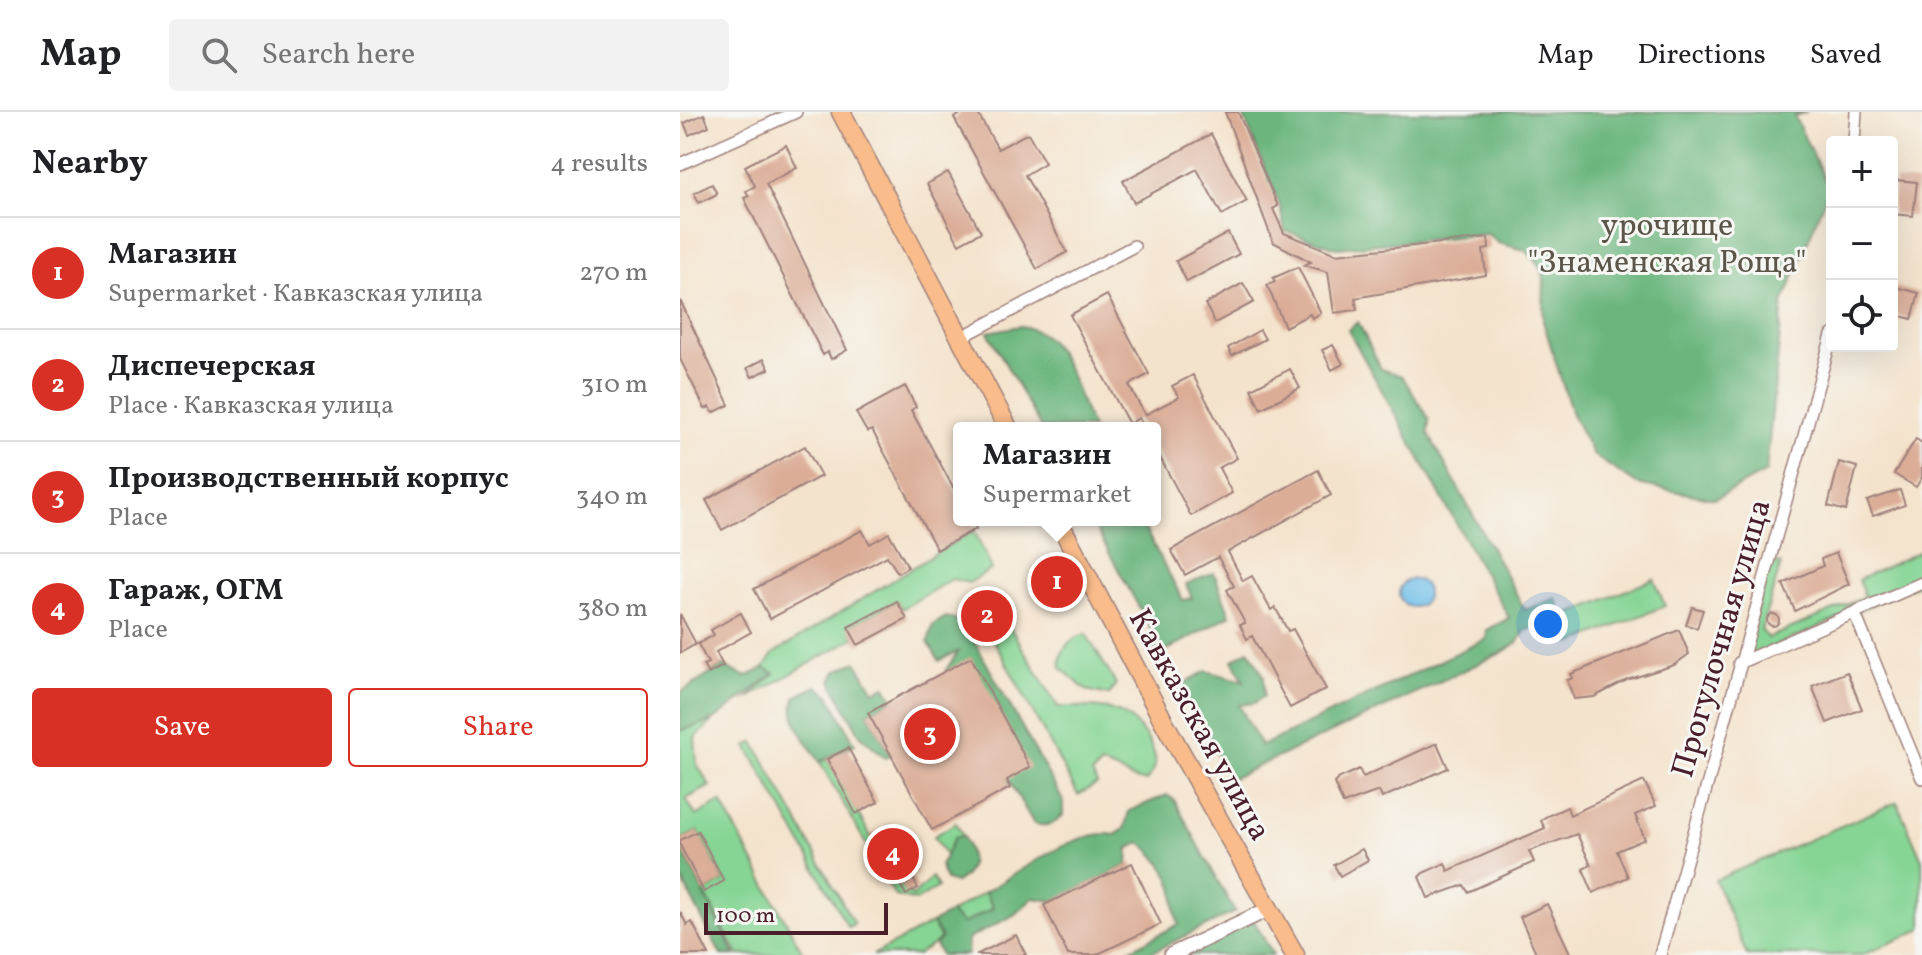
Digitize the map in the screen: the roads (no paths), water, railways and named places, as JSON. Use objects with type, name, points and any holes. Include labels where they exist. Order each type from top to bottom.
[{"type":"main road","points":[[841,112],[1005,422]]},
{"type":"main road","name":"Кавказская улица","points":[[1061,526],[1295,955]]},
{"type":"street","points":[[680,164],[796,112]]},
{"type":"street","points":[[1854,136],[1856,112]]},
{"type":"street","points":[[960,338],[1134,246]]},
{"type":"street","name":"Прогулочная улица","points":[[1660,955],[1827,352]]},
{"type":"street","points":[[1739,663],[1922,583]]},
{"type":"street","points":[[1855,614],[1922,778]]},
{"type":"street","points":[[1171,955],[1269,909]]},
{"type":"water","points":[[1413,579],[1423,583],[1427,593],[1423,603],[1413,607],[1403,603],[1399,593],[1403,583]]},
{"type":"place","name":"Магазин","points":[[1057,582]]},
{"type":"place","name":"Диспечерская","points":[[987,616]]},
{"type":"place","name":"Производственный корпус","points":[[930,734]]},
{"type":"place","name":"Гараж, ОГМ","points":[[893,854]]},
{"type":"park label","name":"урочище \"Знаменская Роща\"","points":[[1667,242]]}]
